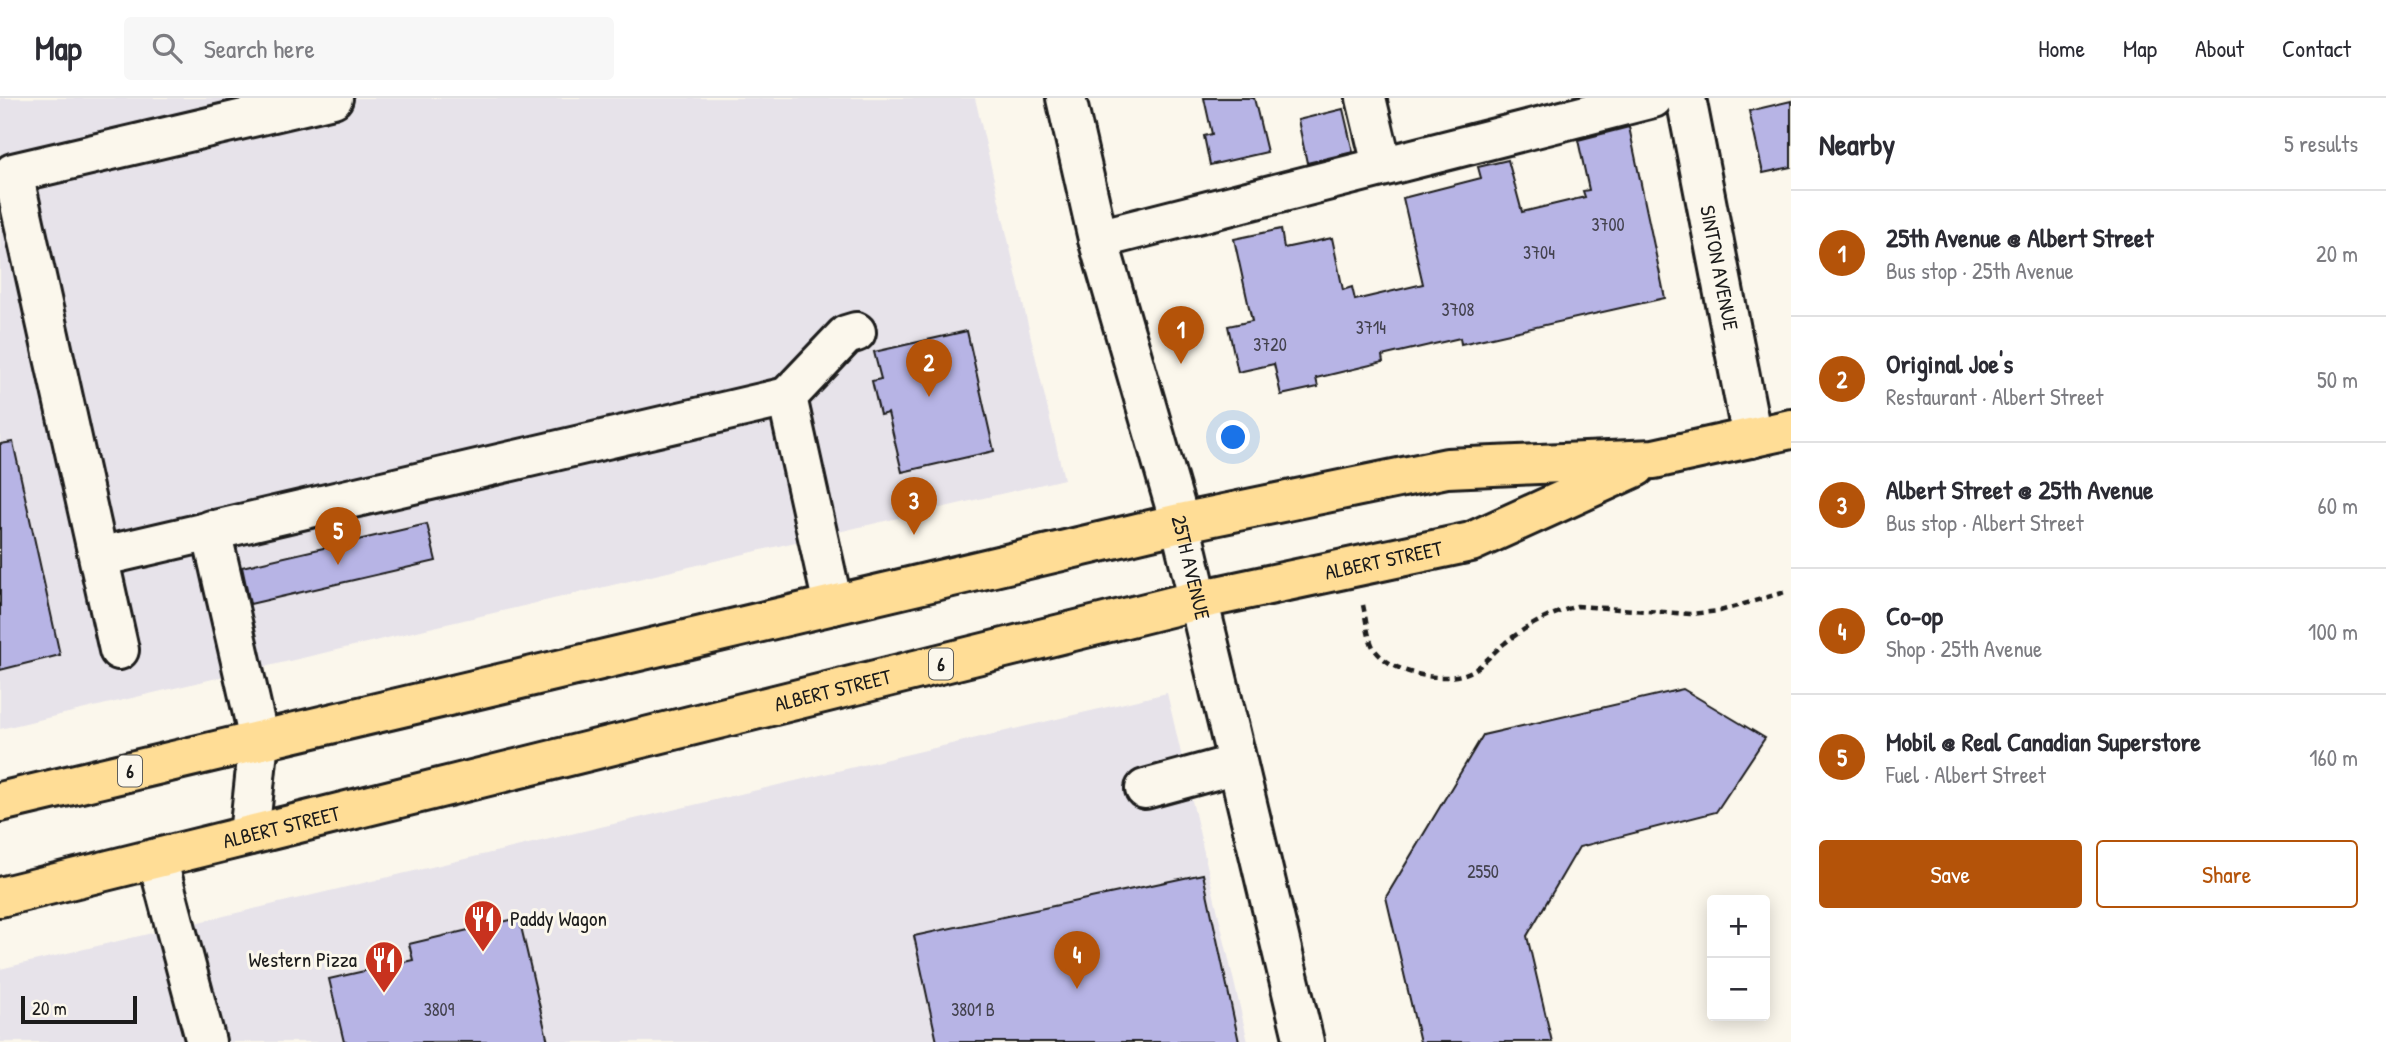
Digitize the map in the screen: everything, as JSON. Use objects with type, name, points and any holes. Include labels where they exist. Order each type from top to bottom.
[{"type":"main road","name":"ALBERT STREET","points":[[0,802],[1180,523],[1447,468],[1654,459],[1791,429]]},
{"type":"main road","name":"ALBERT STREET","points":[[0,897],[1198,600],[1471,542],[1654,459]]},
{"type":"street","points":[[120,650],[13,173],[333,98]]},
{"type":"street","name":"25TH AVENUE","points":[[1066,98],[1098,239],[1180,523],[1304,1042]]},
{"type":"street","points":[[1366,98],[1382,165]]},
{"type":"street","points":[[1098,239],[1653,98]]},
{"type":"street","name":"SINTON AVENUE","points":[[1686,98],[1752,438]]},
{"type":"street","points":[[99,557],[788,397],[846,335],[856,332]]},
{"type":"street","points":[[788,397],[833,605]]},
{"type":"street","points":[[211,530],[259,740],[249,835]]},
{"type":"street","points":[[1145,789],[1237,764]]},
{"type":"street","points":[[157,858],[206,1042]]},
{"type":"path","points":[[1354,567],[1372,645],[1377,652],[1404,670],[1421,676],[1447,678],[1473,671],[1523,630],[1559,611],[1577,606],[1690,614],[1720,611],[1785,592]]},
{"type":"shaded area","points":[[0,98],[975,98],[1064,479],[0,729]]},
{"type":"shaded area","points":[[1167,693],[1248,1042],[0,1042],[0,969]]},
{"type":"building","points":[[1204,98],[1254,98],[1267,152],[1210,165],[1204,136],[1212,134]]},
{"type":"building","points":[[1791,101],[1791,167],[1763,173],[1749,111]]},
{"type":"building","points":[[1343,109],[1353,152],[1307,163],[1298,120]]},
{"type":"building","points":[[1629,127],[1665,298],[1461,344],[1460,338],[1382,356],[1383,362],[1316,378],[1318,387],[1281,395],[1274,364],[1238,372],[1228,326],[1252,321],[1234,239],[1281,229],[1284,248],[1332,238],[1343,290],[1352,287],[1355,300],[1423,284],[1403,198],[1481,178],[1478,167],[1508,160],[1522,212],[1585,197],[1583,191],[1589,190],[1578,140]]},
{"type":"building","points":[[967,331],[994,451],[902,472],[888,413],[880,415],[872,381],[881,379],[874,352]]},
{"type":"building","points":[[13,442],[60,655],[0,670],[0,444]]},
{"type":"building","points":[[427,524],[436,561],[250,604],[242,567]]},
{"type":"building","points":[[1683,689],[1765,738],[1716,812],[1579,847],[1527,936],[1552,1042],[1420,1042],[1386,897],[1483,735]]},
{"type":"building","points":[[1203,874],[1239,1042],[937,1042],[914,936]]},
{"type":"building","points":[[519,918],[548,1042],[344,1042],[329,979],[413,960],[409,944]]},
{"type":"place","name":"25th Avenue @ Albert Street","points":[[1181,364]]},
{"type":"place","name":"Original Joe's","points":[[929,397]]},
{"type":"place","name":"Albert Street @ 25th Avenue","points":[[914,535]]},
{"type":"place","name":"Mobil @ Real Canadian Superstore","points":[[338,565]]},
{"type":"place","name":"Paddy Wagon","points":[[483,953]]},
{"type":"place","name":"Co-op","points":[[1077,989]]},
{"type":"place","name":"Western Pizza","points":[[384,994]]}]
